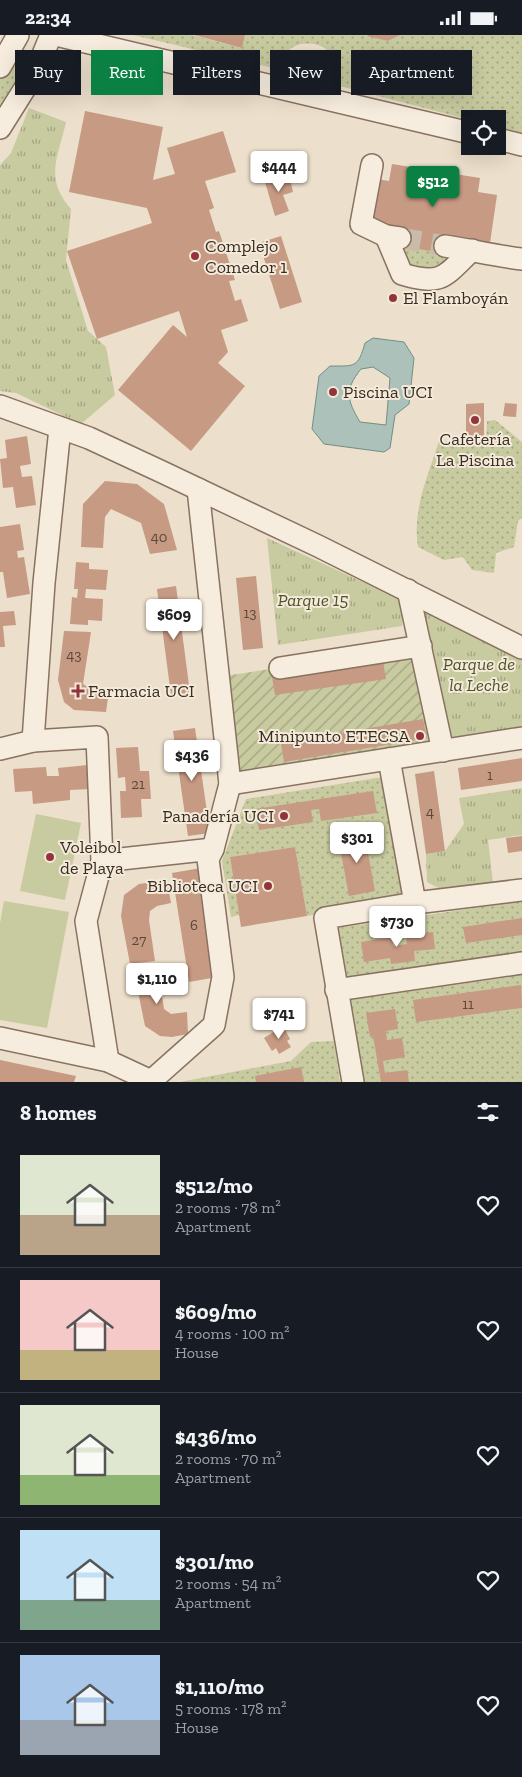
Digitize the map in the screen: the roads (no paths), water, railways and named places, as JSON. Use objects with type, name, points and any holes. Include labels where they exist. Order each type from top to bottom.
[{"type":"street","points":[[0,67],[18,35]]},
{"type":"street","points":[[0,128],[37,69],[50,35]]},
{"type":"street","points":[[56,35],[461,131]]},
{"type":"street","points":[[506,141],[522,145]]},
{"type":"street","points":[[372,165],[361,224],[393,237],[402,274],[427,281],[447,274],[472,250]]},
{"type":"street","points":[[445,245],[484,254],[522,259]]},
{"type":"street","points":[[0,406],[89,438],[521,642]]},
{"type":"street","points":[[33,741],[44,583],[60,428]]},
{"type":"street","points":[[0,1038],[108,1061],[151,1082],[214,1025],[223,977],[208,859],[213,849],[230,784],[198,489]]},
{"type":"street","points":[[408,590],[422,646],[442,751]]},
{"type":"street","points":[[280,668],[422,646]]},
{"type":"street","points":[[0,749],[33,741],[97,737],[102,861],[86,921],[108,1061]]},
{"type":"street","points":[[230,784],[522,738]]},
{"type":"street","points":[[389,759],[415,903]]},
{"type":"street","points":[[102,861],[213,849]]},
{"type":"street","points":[[353,1082],[325,918],[415,903],[522,890]]},
{"type":"street","points":[[336,990],[522,963]]},
{"type":"water","name":"Piscina UCI","points":[[373,338],[404,342],[414,358],[409,404],[395,415],[390,448],[384,452],[324,444],[312,429],[319,376],[330,366],[354,364],[360,357],[365,343]],"holes":[[[373,367],[390,378],[386,425],[360,422],[352,407],[349,395],[356,376],[361,369]]]},
{"type":"tunnel","points":[[400,238],[445,246]]},
{"type":"place","name":"Complejo Comedor 1","points":[[195,256]]},
{"type":"place","name":"El Flamboyán","points":[[393,298]]},
{"type":"place","name":"Piscina UCI","points":[[333,392]]},
{"type":"place","name":"Cafetería La Piscina","points":[[475,420]]},
{"type":"place","name":"Farmacia UCI","points":[[78,691]]},
{"type":"place","name":"Minipunto ETECSA","points":[[420,736]]},
{"type":"place","name":"Panadería UCI","points":[[284,816]]},
{"type":"place","name":"Voleibol de Playa","points":[[50,857]]},
{"type":"place","name":"Biblioteca UCI","points":[[268,886]]},
{"type":"park label","name":"Parque 15","points":[[313,600]]},
{"type":"park label","name":"Parque de la Leche","points":[[479,674]]}]
